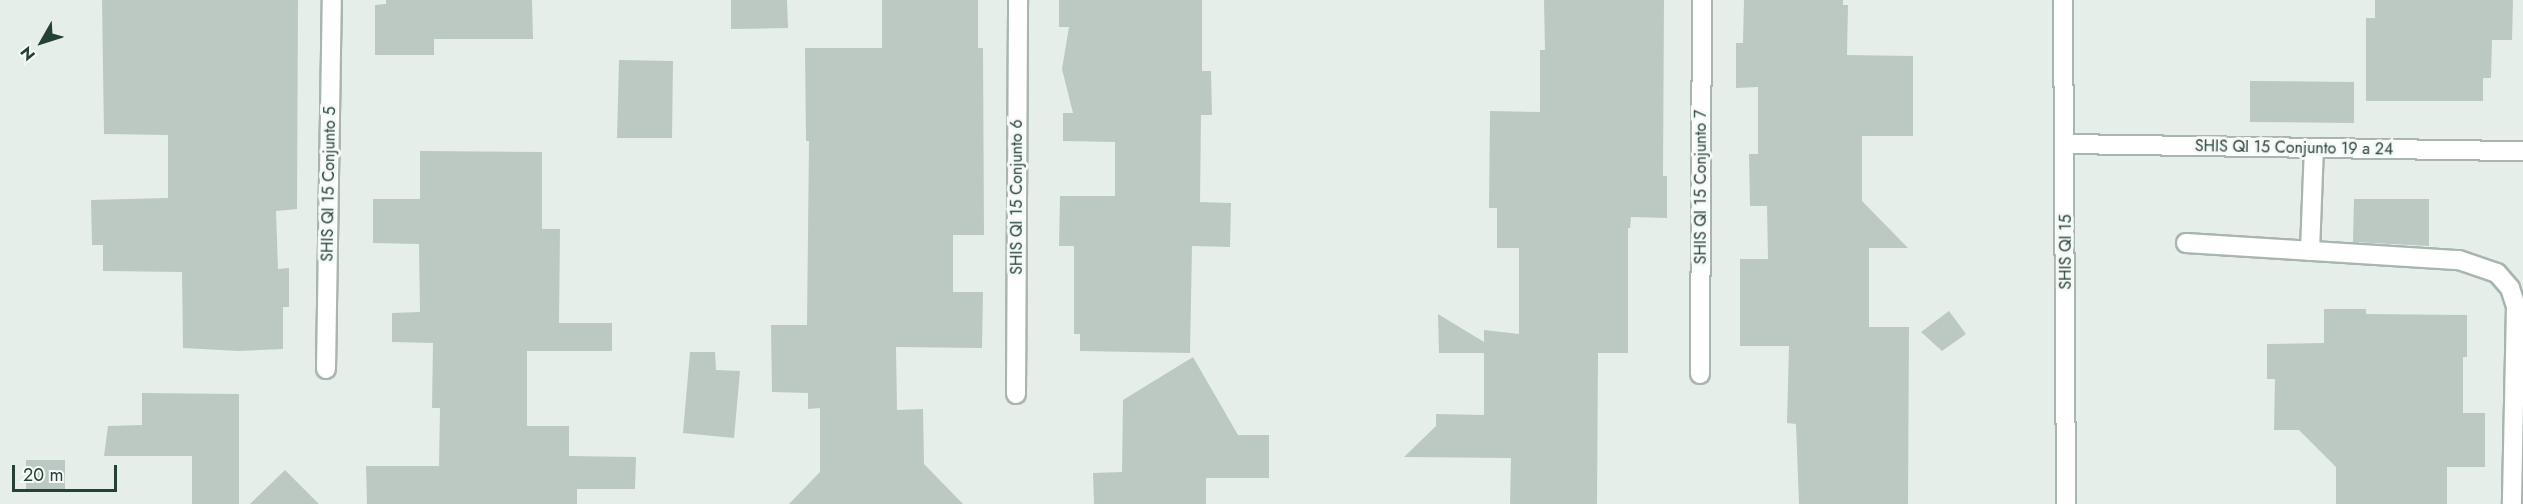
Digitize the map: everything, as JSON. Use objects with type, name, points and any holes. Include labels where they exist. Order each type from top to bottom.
[{"type":"street","name":"SHIS QI 15 Conjunto 5","points":[[326,369],[332,0]]},
{"type":"street","name":"SHIS QI 15 Conjunto 6","points":[[1016,394],[1018,0]]},
{"type":"street","name":"SHIS QI 15 Conjunto 7","points":[[1700,374],[1702,0]]},
{"type":"street","name":"SHIS QI 15","points":[[2063,0],[2066,144],[2066,504]]},
{"type":"street","name":"SHIS QI 15 Conjunto 19 a 24","points":[[2066,144],[2523,151]]},
{"type":"street","points":[[2310,251],[2314,148]]},
{"type":"street","points":[[2186,243],[2459,260],[2497,273],[2510,288],[2516,307],[2512,504]]},
{"type":"building","points":[[102,0],[298,0],[297,209],[276,211],[278,269],[289,268],[289,307],[283,307],[283,349],[239,351],[183,348],[182,272],[103,271],[103,245],[92,245],[91,200],[168,198],[168,135],[104,134]]},
{"type":"building","points":[[386,0],[532,0],[533,39],[434,39],[434,55],[375,55],[375,5],[386,4]]},
{"type":"building","points":[[731,0],[787,0],[788,28],[731,29]]},
{"type":"building","points":[[882,0],[978,0],[978,48],[983,48],[984,235],[953,235],[953,292],[983,292],[982,348],[896,347],[897,410],[923,409],[924,464],[963,504],[789,504],[820,472],[820,408],[808,409],[808,393],[772,392],[771,325],[807,325],[809,141],[806,141],[805,48],[882,48]]},
{"type":"building","points":[[1059,0],[1202,0],[1202,71],[1211,71],[1212,115],[1201,115],[1200,202],[1231,203],[1230,247],[1192,246],[1190,353],[1080,351],[1080,334],[1074,334],[1074,246],[1059,246],[1060,196],[1115,196],[1115,142],[1063,141],[1063,113],[1073,113],[1062,69],[1069,27],[1059,27]]},
{"type":"building","points":[[1544,0],[1664,0],[1663,176],[1667,176],[1667,218],[1631,217],[1630,228],[1628,228],[1628,353],[1598,353],[1597,504],[1510,504],[1511,458],[1404,457],[1436,426],[1436,414],[1484,415],[1484,353],[1439,353],[1438,314],[1484,342],[1484,330],[1519,334],[1519,248],[1497,248],[1497,208],[1489,208],[1490,111],[1540,112],[1540,50],[1545,50]]},
{"type":"building","points":[[1744,0],[1843,0],[1843,5],[1848,5],[1847,55],[1913,56],[1913,136],[1862,136],[1862,201],[1908,248],[1869,248],[1869,327],[1909,327],[1908,504],[1799,504],[1796,424],[1787,423],[1789,346],[1740,346],[1740,259],[1768,259],[1767,206],[1750,206],[1749,154],[1758,154],[1758,87],[1736,88],[1736,43],[1743,43]]},
{"type":"building","points":[[2375,0],[2513,0],[2512,40],[2492,40],[2491,78],[2483,78],[2483,101],[2366,101],[2366,18],[2375,18]]},
{"type":"building","points":[[619,60],[673,61],[672,138],[617,138]]},
{"type":"building","points":[[2250,81],[2354,82],[2354,123],[2250,122]]},
{"type":"building","points":[[420,151],[542,152],[542,229],[560,229],[559,323],[612,323],[612,351],[527,351],[527,426],[569,426],[569,456],[636,457],[635,489],[577,489],[577,504],[367,504],[366,466],[439,466],[440,408],[432,408],[433,343],[392,342],[392,313],[420,312],[419,244],[373,243],[373,199],[420,199]]},
{"type":"building","points":[[2354,199],[2429,199],[2429,246],[2353,242]]},
{"type":"building","points":[[2324,309],[2366,309],[2366,314],[2467,315],[2467,357],[2463,357],[2463,413],[2485,413],[2485,467],[2447,467],[2447,504],[2336,504],[2336,467],[2299,430],[2274,430],[2275,379],[2267,379],[2267,344],[2324,343]]},
{"type":"building","points":[[1949,311],[1966,334],[1942,351],[1921,332]]},
{"type":"building","points":[[690,352],[715,352],[716,370],[740,371],[734,438],[683,433]]},
{"type":"building","points":[[1193,357],[1238,435],[1269,435],[1269,478],[1206,478],[1206,504],[1094,504],[1093,473],[1122,472],[1123,400]]},
{"type":"building","points":[[142,393],[239,394],[239,504],[192,504],[192,456],[104,456],[108,426],[142,425]]},
{"type":"building","points":[[26,460],[65,460],[65,490],[26,490]]},
{"type":"building","points":[[285,470],[319,504],[250,504]]}]
